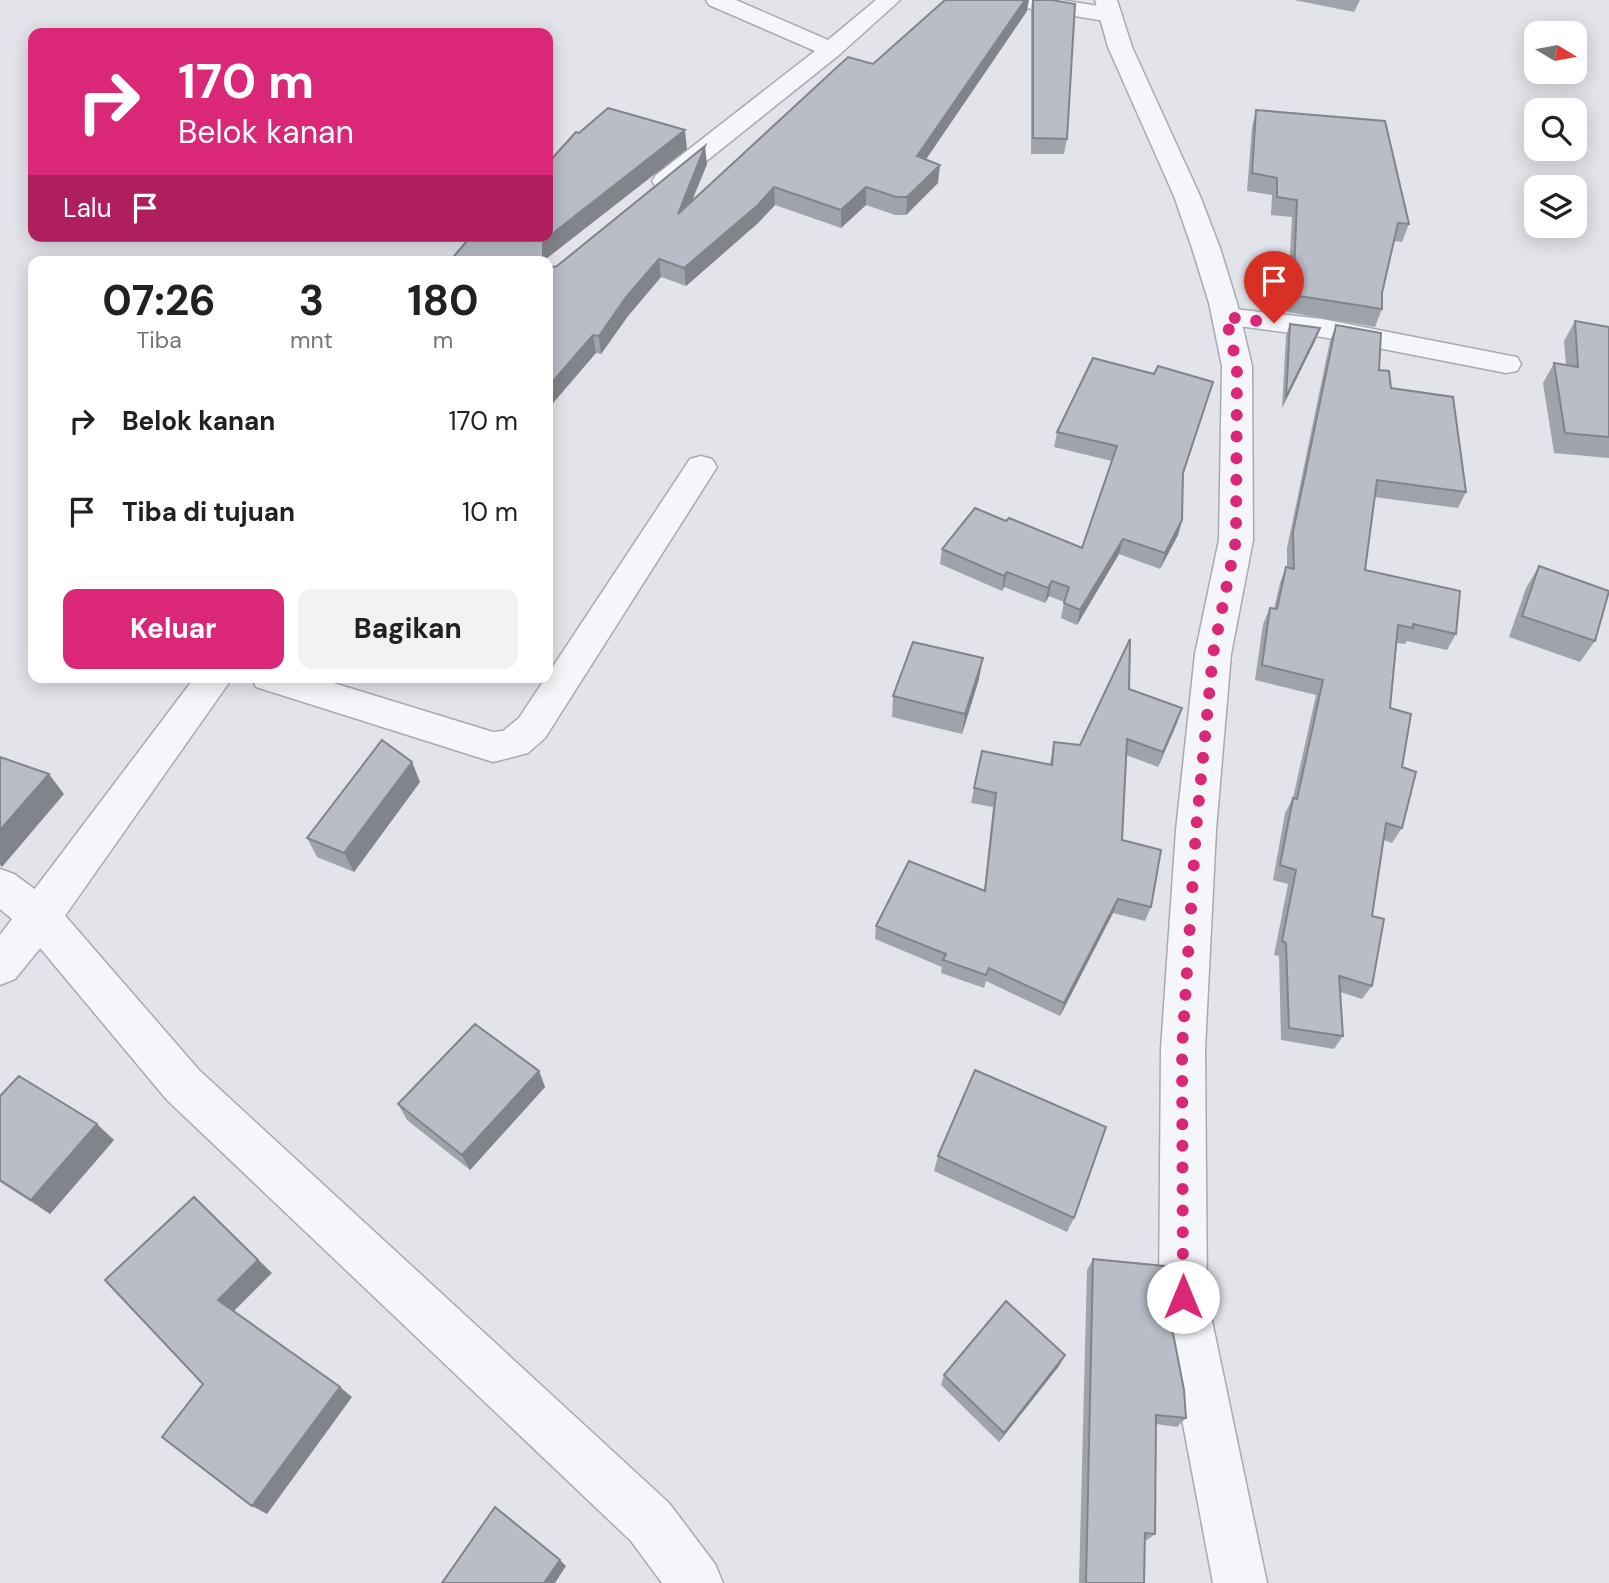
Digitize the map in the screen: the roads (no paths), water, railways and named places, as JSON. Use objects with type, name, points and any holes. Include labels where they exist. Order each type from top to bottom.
[{"type":"street","points":[[717,0],[831,50]]},
{"type":"street","points":[[645,197],[831,50],[889,0]]},
{"type":"street","points":[[1020,0],[1108,7],[1120,47],[1187,196],[1226,317],[1237,366],[1236,540],[1213,654],[1196,830],[1182,1049],[1183,1297],[1240,1583]]},
{"type":"street","points":[[1226,317],[1322,328],[1506,364]]},
{"type":"street","points":[[288,683],[493,747],[509,747],[521,741],[701,467]]},
{"type":"street","points":[[0,966],[40,917],[211,683]]},
{"type":"street","points":[[0,887],[40,917],[183,1085],[650,1522],[696,1583]]}]
